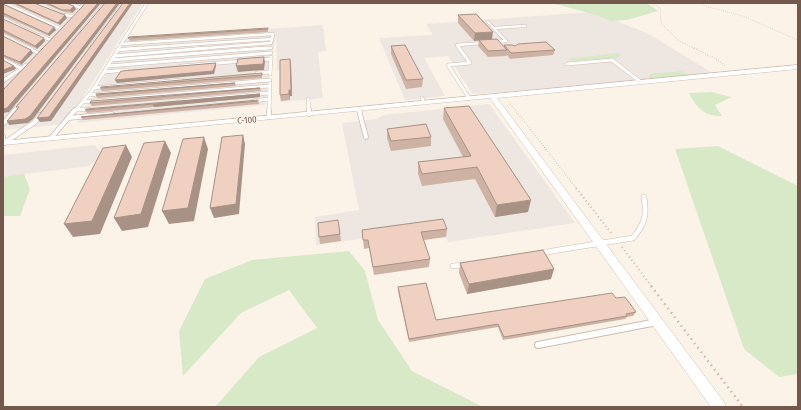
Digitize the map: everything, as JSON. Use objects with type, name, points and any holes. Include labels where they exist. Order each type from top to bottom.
[{"type":"street","name":"С-100","points":[[4,141],[52,138],[309,114],[423,100],[505,96],[798,66]]},
{"type":"street","points":[[492,96],[719,407]]},
{"type":"lane","points":[[4,3],[61,29]]},
{"type":"lane","points":[[36,3],[63,15],[73,16]]},
{"type":"lane","points":[[68,3],[81,8]]},
{"type":"lane","points":[[69,21],[85,3]]},
{"type":"lane","points":[[64,51],[105,3]]},
{"type":"lane","points":[[91,47],[123,3]]},
{"type":"lane","points":[[52,138],[94,88],[147,3]]},
{"type":"lane","points":[[3,18],[35,34],[51,40]]},
{"type":"lane","points":[[488,22],[510,45]]},
{"type":"lane","points":[[47,44],[65,25]]},
{"type":"lane","points":[[494,28],[524,26]]},
{"type":"lane","points":[[121,44],[273,34],[270,59],[269,117]]},
{"type":"lane","points":[[3,35],[38,53]]},
{"type":"lane","points":[[117,50],[272,39]]},
{"type":"lane","points":[[492,42],[506,41]]},
{"type":"lane","points":[[469,98],[448,65],[470,63],[457,45],[485,42]]},
{"type":"lane","points":[[114,56],[271,44]]},
{"type":"lane","points":[[111,60],[271,48]]},
{"type":"lane","points":[[33,59],[43,49]]},
{"type":"lane","points":[[108,66],[271,53]]},
{"type":"lane","points":[[3,59],[22,69]]},
{"type":"lane","points":[[255,60],[270,59]]},
{"type":"lane","points":[[567,64],[612,60],[642,83]]},
{"type":"lane","points":[[175,67],[247,61]]},
{"type":"lane","points":[[3,81],[28,64]]},
{"type":"lane","points":[[104,72],[135,70]]},
{"type":"lane","points":[[255,74],[270,72]]},
{"type":"lane","points":[[94,88],[186,80]]},
{"type":"lane","points":[[89,95],[270,80]]},
{"type":"lane","points":[[83,102],[270,86]]},
{"type":"lane","points":[[176,101],[269,93]]},
{"type":"lane","points":[[248,102],[269,99]]},
{"type":"lane","points":[[308,99],[309,114]]},
{"type":"lane","points":[[3,124],[23,100]]},
{"type":"lane","points":[[76,110],[91,109]]},
{"type":"lane","points":[[359,109],[366,137]]},
{"type":"lane","points":[[4,141],[35,122],[44,110]]},
{"type":"lane","points":[[68,118],[115,114]]},
{"type":"lane","points":[[537,254],[633,238],[644,224],[646,210],[644,197]]},
{"type":"lane","points":[[453,266],[468,264]]},
{"type":"lane","points":[[538,345],[657,322]]},
{"type":"path","points":[[651,3],[660,8],[661,23],[679,41],[716,59],[729,70],[729,73]]},
{"type":"path","points":[[701,3],[708,7],[744,16],[798,40]]},
{"type":"path","points":[[505,96],[743,407]]},
{"type":"shaded area","points":[[3,3],[143,3],[66,124],[3,130]]},
{"type":"shaded area","points":[[593,12],[647,33],[711,72],[699,74],[702,76],[478,94],[472,93],[448,56],[424,58],[445,96],[405,100],[379,38],[433,35],[426,24]]},
{"type":"shaded area","points":[[323,25],[326,51],[318,52],[323,98],[280,102],[281,70],[277,70],[276,33],[265,105],[77,123],[127,39]]},
{"type":"shaded area","points":[[489,104],[575,223],[448,242],[442,227],[316,245],[315,217],[359,210],[342,123],[376,119],[383,115]]},
{"type":"shaded area","points":[[94,145],[103,154],[89,166],[3,177],[3,155]]},
{"type":"green space","points":[[551,3],[647,3],[658,11],[627,20],[611,21],[593,14]]},
{"type":"green space","points":[[618,53],[621,55],[617,58],[574,61],[567,59]]},
{"type":"green space","points":[[683,71],[689,76],[649,80],[649,74]]},
{"type":"green space","points":[[711,92],[732,97],[715,105],[722,116],[706,113],[698,107],[689,93]]},
{"type":"green space","points":[[718,146],[798,186],[798,374],[779,377],[744,349],[675,149]]},
{"type":"green space","points":[[24,174],[30,189],[20,216],[3,216],[3,177]]},
{"type":"green space","points":[[349,251],[365,271],[378,320],[412,371],[483,407],[215,407],[259,357],[317,328],[289,290],[241,313],[183,376],[179,331],[205,279],[252,260]]},
{"type":"building","points":[[15,3],[34,3],[65,15],[58,23]]},
{"type":"building","points":[[47,3],[66,3],[74,6],[70,10],[62,10]]},
{"type":"building","points":[[85,3],[98,3],[7,108],[3,109],[3,90]]},
{"type":"building","points":[[105,3],[117,3],[30,116],[25,119],[7,121],[19,107],[16,107]]},
{"type":"building","points":[[123,3],[130,3],[49,117],[37,118]]},
{"type":"building","points":[[3,4],[54,27],[48,34],[3,13]]},
{"type":"building","points":[[476,14],[493,32],[475,33],[458,15]]},
{"type":"building","points":[[3,19],[44,38],[35,46],[3,30]]},
{"type":"building","points":[[268,29],[128,38],[129,37]]},
{"type":"building","points":[[3,36],[31,50],[20,62],[3,55]]},
{"type":"building","points":[[497,39],[507,50],[488,51],[479,40]]},
{"type":"building","points":[[546,42],[555,50],[511,53],[504,45],[515,46],[518,44]]},
{"type":"building","points":[[405,45],[423,79],[406,80],[391,46]]},
{"type":"building","points":[[264,57],[263,64],[236,66],[238,59]]},
{"type":"building","points":[[290,59],[291,90],[289,90],[289,94],[280,95],[280,60]]},
{"type":"building","points":[[3,60],[14,66],[3,70]]},
{"type":"building","points":[[216,63],[213,71],[115,80],[121,71]]},
{"type":"building","points":[[262,73],[262,75],[100,88],[101,87]]},
{"type":"building","points":[[235,83],[96,95],[96,94]]},
{"type":"building","points":[[260,88],[90,103],[91,101]]},
{"type":"building","points":[[260,94],[153,104],[85,110],[86,109]]},
{"type":"building","points":[[258,101],[81,117],[154,110]]},
{"type":"building","points":[[469,106],[531,200],[497,205],[477,167],[422,174],[418,162],[471,156],[444,108]]},
{"type":"building","points":[[426,124],[431,137],[391,141],[387,129]]},
{"type":"building","points":[[243,135],[236,204],[210,208],[222,137]]},
{"type":"building","points":[[204,137],[188,208],[162,211],[183,139]]},
{"type":"building","points":[[165,141],[141,214],[114,218],[144,143]]},
{"type":"building","points":[[126,145],[92,221],[64,224],[103,148]]},
{"type":"building","points":[[443,219],[447,229],[421,232],[430,259],[373,267],[368,240],[363,240],[362,230]]},
{"type":"building","points":[[338,220],[340,234],[319,237],[318,223]]},
{"type":"building","points":[[543,250],[554,269],[469,284],[460,263]]},
{"type":"building","points":[[426,283],[436,320],[612,293],[616,298],[625,297],[636,312],[626,314],[627,316],[504,337],[498,324],[409,339],[398,287]]}]
